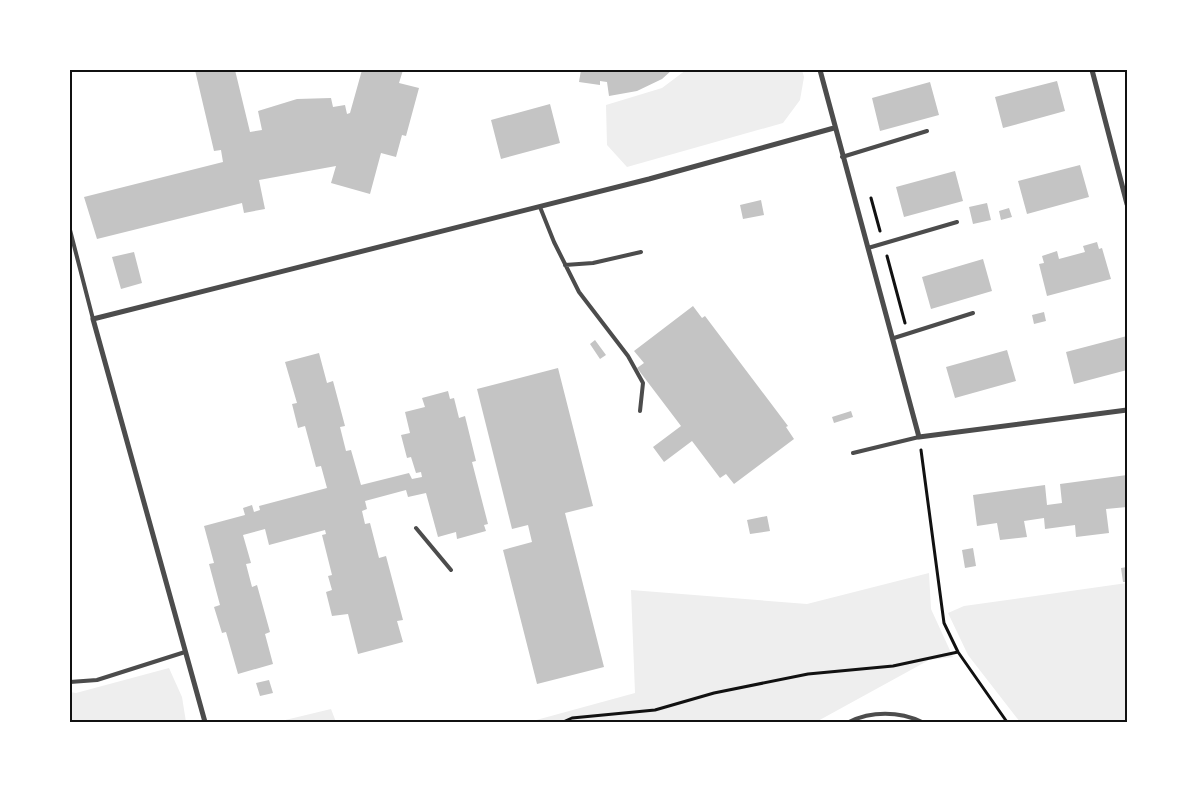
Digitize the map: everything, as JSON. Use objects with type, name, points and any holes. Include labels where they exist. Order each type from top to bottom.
[{"type":"street","points":[[820,70],[842,157],[894,338],[919,437],[1127,410]]},
{"type":"street","points":[[1092,70],[1127,204]]},
{"type":"street","points":[[205,722],[93,319],[540,207],[834,128]]},
{"type":"lane","points":[[842,157],[927,131]]},
{"type":"lane","points":[[540,207],[578,292],[628,356],[644,383],[640,411]]},
{"type":"lane","points":[[868,248],[957,222]]},
{"type":"lane","points":[[70,230],[93,319]]},
{"type":"lane","points":[[566,265],[593,263],[641,252]]},
{"type":"lane","points":[[894,338],[973,313]]},
{"type":"lane","points":[[853,452],[919,437]]},
{"type":"lane","points":[[416,528],[451,570]]},
{"type":"lane","points":[[70,682],[97,680],[185,652]]},
{"type":"lane","points":[[848,722],[871,713],[914,718],[922,722]]},
{"type":"path","points":[[919,437],[944,622],[958,652],[1006,722]]},
{"type":"path","points":[[563,722],[572,718],[655,710],[714,693],[808,674],[893,666],[958,652]]},
{"type":"shaded area","points":[[686,70],[802,70],[804,77],[800,100],[783,123],[627,167],[607,145],[606,105],[662,88]]},
{"type":"shaded area","points":[[929,573],[931,609],[953,657],[929,660],[816,722],[529,722],[635,693],[631,590],[807,604]]},
{"type":"shaded area","points":[[1127,583],[1127,722],[1020,722],[968,655],[948,613],[964,606]]},
{"type":"shaded area","points":[[169,668],[182,697],[186,722],[70,722],[70,692],[76,693]]},
{"type":"shaded area","points":[[331,709],[336,722],[277,722]]},
{"type":"building","points":[[195,70],[235,70],[250,132],[262,130],[258,111],[297,99],[331,98],[333,107],[345,105],[347,114],[350,113],[362,70],[403,70],[399,83],[419,88],[406,136],[402,135],[396,157],[381,153],[370,194],[331,183],[336,166],[259,180],[265,209],[244,213],[242,203],[97,239],[84,197],[223,162],[221,150],[214,151]]},
{"type":"building","points":[[581,70],[672,70],[662,79],[637,91],[609,96],[607,82],[600,81],[600,85],[579,82]]},
{"type":"building","points":[[1057,81],[1065,111],[1003,128],[995,97]]},
{"type":"building","points":[[930,82],[939,115],[880,131],[872,98]]},
{"type":"building","points":[[550,104],[560,143],[501,159],[491,120]]},
{"type":"building","points":[[1080,165],[1089,197],[1027,214],[1018,181]]},
{"type":"building","points":[[955,171],[963,201],[904,217],[896,187]]},
{"type":"building","points":[[761,200],[764,215],[743,219],[740,205]]},
{"type":"building","points":[[987,203],[991,220],[973,224],[969,207]]},
{"type":"building","points":[[1009,208],[1012,217],[1001,220],[999,211]]},
{"type":"building","points":[[1097,242],[1099,249],[1102,248],[1111,279],[1047,296],[1039,264],[1044,263],[1042,256],[1057,251],[1059,259],[1085,252],[1083,246]]},
{"type":"building","points":[[134,252],[142,283],[121,289],[112,257]]},
{"type":"building","points":[[983,259],[992,291],[931,309],[922,277]]},
{"type":"building","points":[[693,306],[702,318],[705,316],[788,426],[786,427],[794,439],[734,484],[726,474],[720,478],[692,441],[664,462],[653,447],[681,426],[637,368],[644,363],[634,351]]},
{"type":"building","points":[[1044,312],[1046,321],[1034,324],[1032,315]]},
{"type":"building","points":[[1127,336],[1127,370],[1074,384],[1066,352]]},
{"type":"building","points":[[595,340],[606,355],[600,359],[590,344]]},
{"type":"building","points":[[1007,350],[1016,381],[955,398],[946,367]]},
{"type":"building","points":[[319,353],[327,383],[333,381],[345,426],[340,427],[346,451],[351,450],[361,485],[409,473],[412,479],[422,477],[421,472],[416,473],[411,457],[407,458],[401,435],[410,433],[405,412],[425,407],[422,398],[448,391],[450,399],[454,398],[459,418],[465,416],[476,461],[472,462],[488,524],[484,525],[486,531],[457,539],[456,532],[438,537],[426,493],[408,497],[406,490],[365,501],[367,509],[362,511],[365,524],[370,523],[379,558],[386,556],[403,620],[397,621],[403,642],[358,654],[348,614],[332,616],[326,592],[332,590],[328,576],[332,575],[322,535],[326,534],[325,530],[269,545],[265,529],[243,535],[251,563],[246,564],[252,587],[257,585],[270,632],[265,634],[273,664],[238,674],[226,632],[222,633],[214,607],[220,605],[209,564],[214,563],[204,526],[245,515],[243,508],[252,505],[254,512],[260,510],[259,506],[327,488],[321,466],[316,467],[305,426],[298,428],[292,404],[297,403],[285,362]]},
{"type":"building","points":[[558,368],[593,506],[565,513],[604,667],[537,684],[503,550],[532,542],[528,525],[512,529],[477,389]]},
{"type":"building","points":[[851,411],[853,417],[834,423],[832,417]]},
{"type":"building","points":[[1127,475],[1127,507],[1106,509],[1109,533],[1076,537],[1075,525],[1045,529],[1044,518],[1024,521],[1027,537],[1000,540],[997,523],[977,526],[973,495],[1045,485],[1047,505],[1062,503],[1060,484]]},
{"type":"building","points":[[767,516],[770,531],[750,534],[747,520]]},
{"type":"building","points":[[973,548],[976,566],[965,568],[962,550]]},
{"type":"building","points":[[1127,567],[1127,582],[1123,582],[1121,568]]},
{"type":"building","points":[[269,680],[273,693],[260,696],[256,683]]}]
